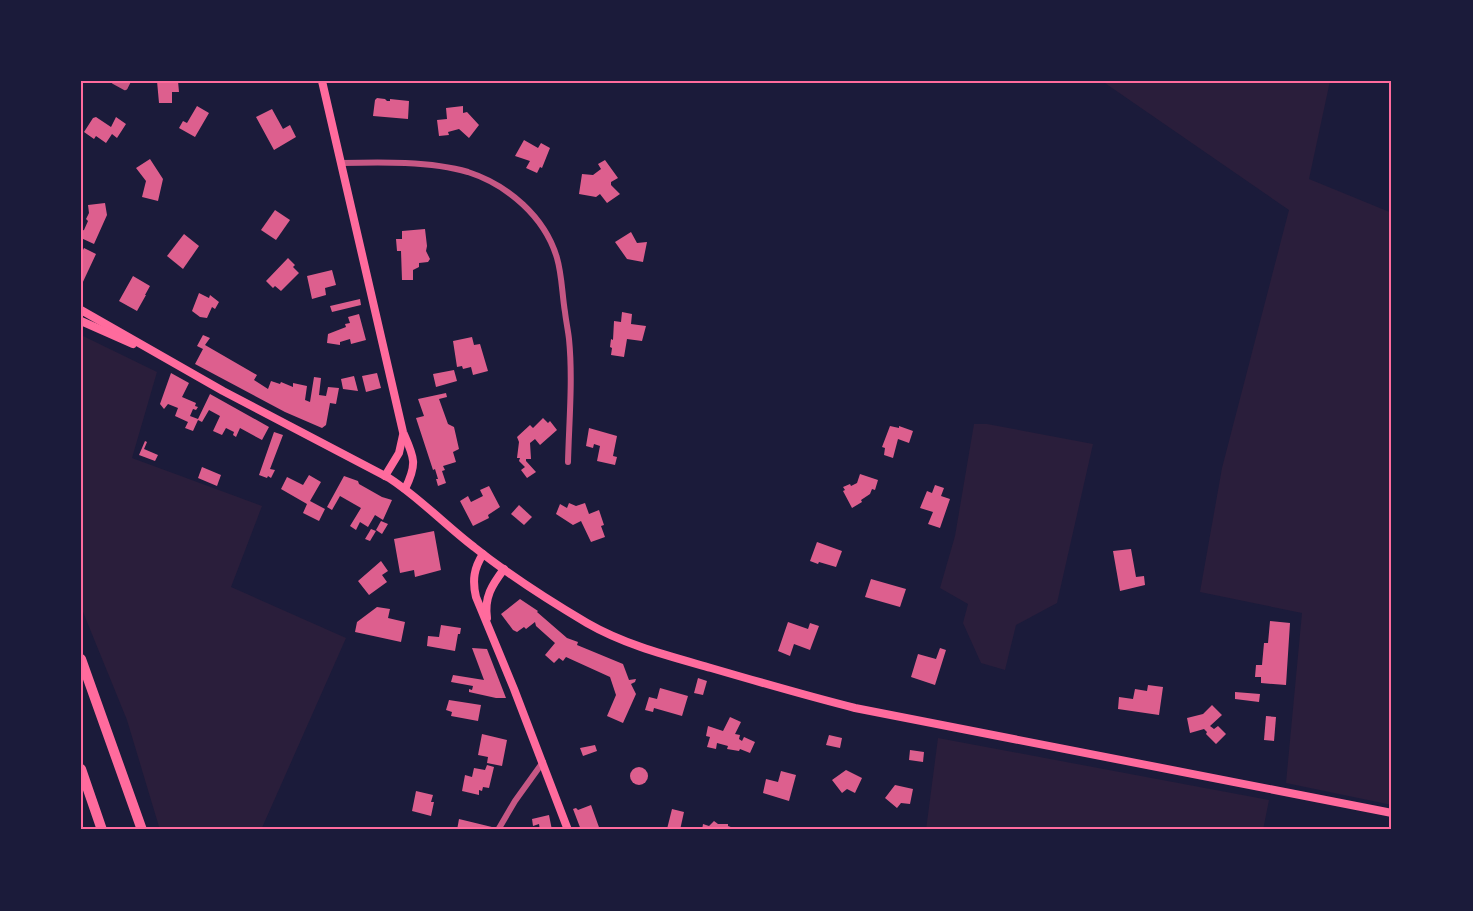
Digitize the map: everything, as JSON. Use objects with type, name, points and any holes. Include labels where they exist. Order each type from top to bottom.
[{"type":"highway","points":[[81,659],[142,830]]},
{"type":"highway","points":[[81,769],[102,830]]},
{"type":"main road","points":[[322,81],[403,432],[414,463],[412,476],[405,489]]},
{"type":"main road","points":[[81,310],[128,335],[166,359]]},
{"type":"main road","points":[[81,321],[166,359],[385,476],[405,489],[504,569],[589,624],[628,642],[678,659],[855,708],[1392,813]]},
{"type":"main road","points":[[385,476],[399,453],[403,432]]},
{"type":"main road","points":[[483,554],[474,573],[473,587],[568,830]]},
{"type":"main road","points":[[489,627],[487,595],[504,569]]},
{"type":"street","points":[[114,81],[125,87],[128,81]]},
{"type":"street","points":[[341,164],[392,162],[450,168],[469,173],[502,188],[523,204],[536,219],[549,238],[557,259],[569,339],[568,462]]},
{"type":"street","points":[[498,830],[515,801],[543,762]]},
{"type":"shaded area","points":[[1102,81],[1330,81],[1309,179],[1392,213],[1392,805],[1286,783],[1302,613],[1200,592],[1222,468],[1289,210]]},
{"type":"shaded area","points":[[81,335],[157,372],[132,458],[262,506],[231,587],[346,638],[261,830],[160,830],[127,720],[81,607]]},
{"type":"shaded area","points":[[974,424],[987,424],[1093,444],[1057,603],[1016,625],[1005,670],[981,663],[963,623],[968,604],[940,588],[955,536]]},
{"type":"shaded area","points":[[938,738],[1269,800],[1263,830],[926,830]]},
{"type":"building","points":[[157,81],[178,81],[179,92],[172,92],[172,103],[159,103]]},
{"type":"building","points":[[377,98],[387,101],[390,99],[409,101],[408,119],[373,116]]},
{"type":"building","points":[[197,106],[209,113],[195,137],[179,128],[183,121],[187,123]]},
{"type":"building","points":[[463,106],[463,113],[467,112],[479,125],[469,138],[459,129],[448,132],[449,135],[439,136],[437,120],[447,119],[446,108]]},
{"type":"building","points":[[272,109],[283,129],[290,125],[296,137],[274,150],[256,117]]},
{"type":"building","points":[[96,117],[111,127],[116,117],[126,124],[117,138],[112,134],[106,143],[84,132]]},
{"type":"building","points":[[524,140],[538,148],[541,143],[550,148],[542,168],[540,167],[537,173],[526,168],[530,161],[515,156]]},
{"type":"building","points":[[150,159],[163,179],[158,201],[142,197],[146,181],[136,168]]},
{"type":"building","points":[[605,160],[618,178],[611,182],[611,185],[620,194],[607,203],[600,194],[596,197],[579,194],[582,174],[593,175],[601,169],[598,164]]},
{"type":"building","points":[[105,203],[107,215],[94,244],[81,238],[81,231],[84,230],[88,221],[86,219],[89,213],[88,205]]},
{"type":"building","points":[[275,210],[290,220],[276,240],[261,230]]},
{"type":"building","points":[[425,229],[426,251],[430,259],[428,262],[419,263],[419,267],[413,270],[413,280],[402,280],[401,251],[397,251],[396,239],[402,239],[402,231]]},
{"type":"building","points":[[631,232],[637,243],[647,242],[643,262],[627,259],[615,242]]},
{"type":"building","points":[[184,234],[199,246],[183,269],[167,256]]},
{"type":"building","points":[[84,248],[96,254],[81,286],[81,254]]},
{"type":"building","points":[[288,258],[299,273],[281,291],[275,286],[273,288],[266,281]]},
{"type":"building","points":[[332,270],[336,285],[325,288],[326,295],[312,299],[307,276]]},
{"type":"building","points":[[133,276],[150,286],[137,311],[119,301]]},
{"type":"building","points":[[199,293],[209,298],[210,295],[219,302],[215,309],[212,307],[207,318],[200,317],[192,311]]},
{"type":"building","points":[[360,299],[361,305],[332,312],[330,306]]},
{"type":"building","points":[[622,312],[632,314],[631,324],[646,326],[642,341],[627,339],[624,357],[611,355],[612,348],[610,347],[611,339],[613,340],[614,321],[621,322]]},
{"type":"building","points":[[359,314],[366,340],[351,344],[350,339],[340,342],[340,345],[327,343],[328,334],[346,327],[345,324],[350,323],[348,317]]},
{"type":"building","points":[[203,335],[210,338],[205,345],[257,375],[254,380],[268,389],[271,381],[293,387],[293,383],[307,386],[305,400],[310,402],[314,377],[321,378],[319,395],[326,396],[328,387],[339,388],[336,404],[330,403],[326,425],[322,428],[285,412],[195,364],[203,349],[197,346]]},
{"type":"building","points":[[472,337],[474,345],[480,344],[488,371],[473,375],[471,367],[463,369],[462,366],[457,367],[453,341]]},
{"type":"building","points":[[454,370],[457,381],[436,387],[433,374]]},
{"type":"building","points":[[171,373],[189,383],[182,397],[196,403],[195,406],[198,407],[196,410],[193,409],[190,416],[198,419],[210,394],[269,427],[262,440],[240,428],[236,437],[233,435],[234,432],[226,428],[222,435],[213,431],[220,416],[209,410],[202,422],[198,420],[193,431],[185,428],[188,422],[175,416],[178,408],[168,404],[164,409],[160,404]]},
{"type":"building","points":[[377,373],[381,388],[366,392],[362,376]]},
{"type":"building","points":[[354,376],[358,391],[343,389],[341,379]]},
{"type":"building","points":[[446,393],[447,397],[439,399],[448,424],[454,427],[459,449],[453,452],[456,462],[443,466],[445,470],[442,471],[446,483],[438,486],[435,469],[433,470],[416,418],[424,416],[418,399]]},
{"type":"building","points":[[543,418],[548,423],[550,421],[557,430],[540,445],[535,439],[530,443],[531,459],[526,459],[526,461],[536,472],[527,478],[521,470],[525,467],[519,461],[520,458],[517,458],[519,442],[517,437],[530,425],[533,428]]},
{"type":"building","points":[[890,426],[899,428],[899,426],[913,431],[909,443],[898,439],[893,458],[884,455],[885,448],[882,447]]},
{"type":"building","points":[[589,428],[617,436],[613,456],[617,457],[615,465],[597,461],[600,446],[594,444],[593,448],[586,446]]},
{"type":"building","points":[[274,432],[283,435],[270,469],[275,470],[271,478],[268,476],[267,478],[259,475]]},
{"type":"building","points":[[145,441],[147,442],[144,449],[158,455],[155,461],[139,455]]},
{"type":"building","points":[[202,467],[221,475],[217,486],[198,478]]},
{"type":"building","points":[[860,474],[878,480],[875,490],[872,489],[870,494],[861,500],[862,502],[852,508],[843,487],[857,483]]},
{"type":"building","points":[[309,475],[321,482],[310,501],[325,509],[319,521],[303,513],[307,504],[281,489],[287,477],[303,485]]},
{"type":"building","points":[[344,476],[392,500],[383,520],[375,515],[368,527],[360,522],[356,530],[350,526],[361,508],[340,496],[332,510],[327,507]]},
{"type":"building","points":[[935,485],[944,488],[941,496],[950,499],[940,528],[928,524],[933,512],[920,508],[927,491],[932,493]]},
{"type":"building","points":[[489,486],[500,507],[488,515],[489,518],[473,526],[460,501],[468,496],[471,502],[483,496],[480,490]]},
{"type":"building","points":[[569,503],[576,506],[585,503],[589,514],[599,510],[605,537],[591,542],[581,521],[573,525],[556,514],[560,504],[567,508]]},
{"type":"building","points":[[519,505],[532,517],[524,525],[511,514]]},
{"type":"building","points":[[381,521],[388,524],[382,534],[376,530]]},
{"type":"building","points":[[371,529],[376,531],[370,541],[365,539]]},
{"type":"building","points":[[434,531],[441,570],[415,577],[414,570],[400,573],[394,539]]},
{"type":"building","points":[[817,542],[842,551],[836,567],[810,561]]},
{"type":"building","points":[[1131,549],[1136,577],[1144,576],[1145,585],[1120,591],[1113,551]]},
{"type":"building","points":[[381,561],[388,571],[382,575],[387,582],[369,595],[358,581]]},
{"type":"building","points":[[871,579],[906,589],[900,607],[865,597]]},
{"type":"building","points":[[520,599],[538,611],[567,638],[578,642],[577,645],[623,664],[629,680],[636,679],[631,684],[636,694],[623,723],[607,716],[616,695],[610,677],[566,657],[563,661],[559,658],[554,663],[545,655],[555,643],[536,626],[535,622],[526,629],[524,627],[517,632],[513,630],[501,614]]},
{"type":"building","points":[[377,607],[390,609],[388,618],[405,622],[401,642],[355,632],[357,622]]},
{"type":"building","points":[[1270,621],[1290,623],[1286,685],[1261,683],[1261,677],[1255,677],[1256,665],[1262,665],[1264,643],[1268,643]]},
{"type":"building","points":[[788,622],[808,629],[810,623],[819,626],[810,650],[794,644],[790,656],[778,651]]},
{"type":"building","points":[[441,625],[461,628],[455,651],[427,646],[428,636],[439,637]]},
{"type":"building","points":[[472,648],[487,649],[506,698],[469,692],[473,686],[451,682],[453,675],[484,680]]},
{"type":"building","points":[[940,648],[946,650],[935,685],[911,677],[918,654],[936,659]]},
{"type":"building","points":[[698,678],[707,681],[703,695],[694,693]]},
{"type":"building","points":[[1148,685],[1163,687],[1159,715],[1118,709],[1119,697],[1133,699],[1135,689],[1147,691]]},
{"type":"building","points":[[660,688],[688,696],[682,716],[654,708],[653,712],[645,710],[649,697],[657,699]]},
{"type":"building","points":[[1235,692],[1260,694],[1259,702],[1235,699]]},
{"type":"building","points":[[449,700],[481,705],[478,721],[451,716],[452,712],[446,710]]},
{"type":"building","points":[[1212,705],[1222,715],[1210,726],[1214,729],[1218,726],[1226,734],[1216,744],[1204,729],[1190,733],[1187,718],[1203,714]]},
{"type":"building","points":[[1266,716],[1276,717],[1274,741],[1264,740]]},
{"type":"building","points":[[730,717],[741,722],[735,734],[740,735],[739,739],[742,741],[744,737],[755,742],[750,753],[740,749],[739,751],[727,749],[728,746],[717,743],[716,749],[707,747],[710,737],[706,736],[708,726],[723,731]]},
{"type":"building","points":[[482,734],[507,740],[502,766],[487,763],[488,757],[478,755]]},
{"type":"building","points":[[829,735],[842,738],[840,748],[826,745]]},
{"type":"building","points":[[595,745],[597,751],[583,756],[580,748]]},
{"type":"building","points":[[910,750],[924,752],[923,762],[909,760]]},
{"type":"building","points":[[487,765],[494,767],[489,788],[483,787],[482,791],[479,790],[479,795],[462,791],[465,775],[472,777],[474,768],[485,770]]},
{"type":"building","points":[[639,767],[645,770],[648,776],[645,782],[639,785],[633,782],[630,776],[633,770]]},
{"type":"building","points":[[846,770],[862,778],[855,793],[847,789],[842,793],[832,780]]},
{"type":"building","points":[[781,771],[796,775],[789,801],[763,793],[766,779],[778,782]]},
{"type":"building","points":[[895,785],[913,789],[910,804],[901,803],[897,808],[885,798]]},
{"type":"building","points":[[416,791],[433,795],[431,816],[412,811]]},
{"type":"building","points":[[591,805],[600,830],[581,830],[573,809],[578,810]]},
{"type":"building","points":[[672,809],[684,812],[680,830],[667,829]]},
{"type":"building","points":[[549,815],[552,830],[540,830],[539,824],[533,826],[532,819]]},
{"type":"building","points":[[459,819],[496,828],[495,830],[457,830]]},
{"type":"building","points":[[714,821],[718,824],[728,824],[739,830],[702,830],[703,824],[709,826]]}]
